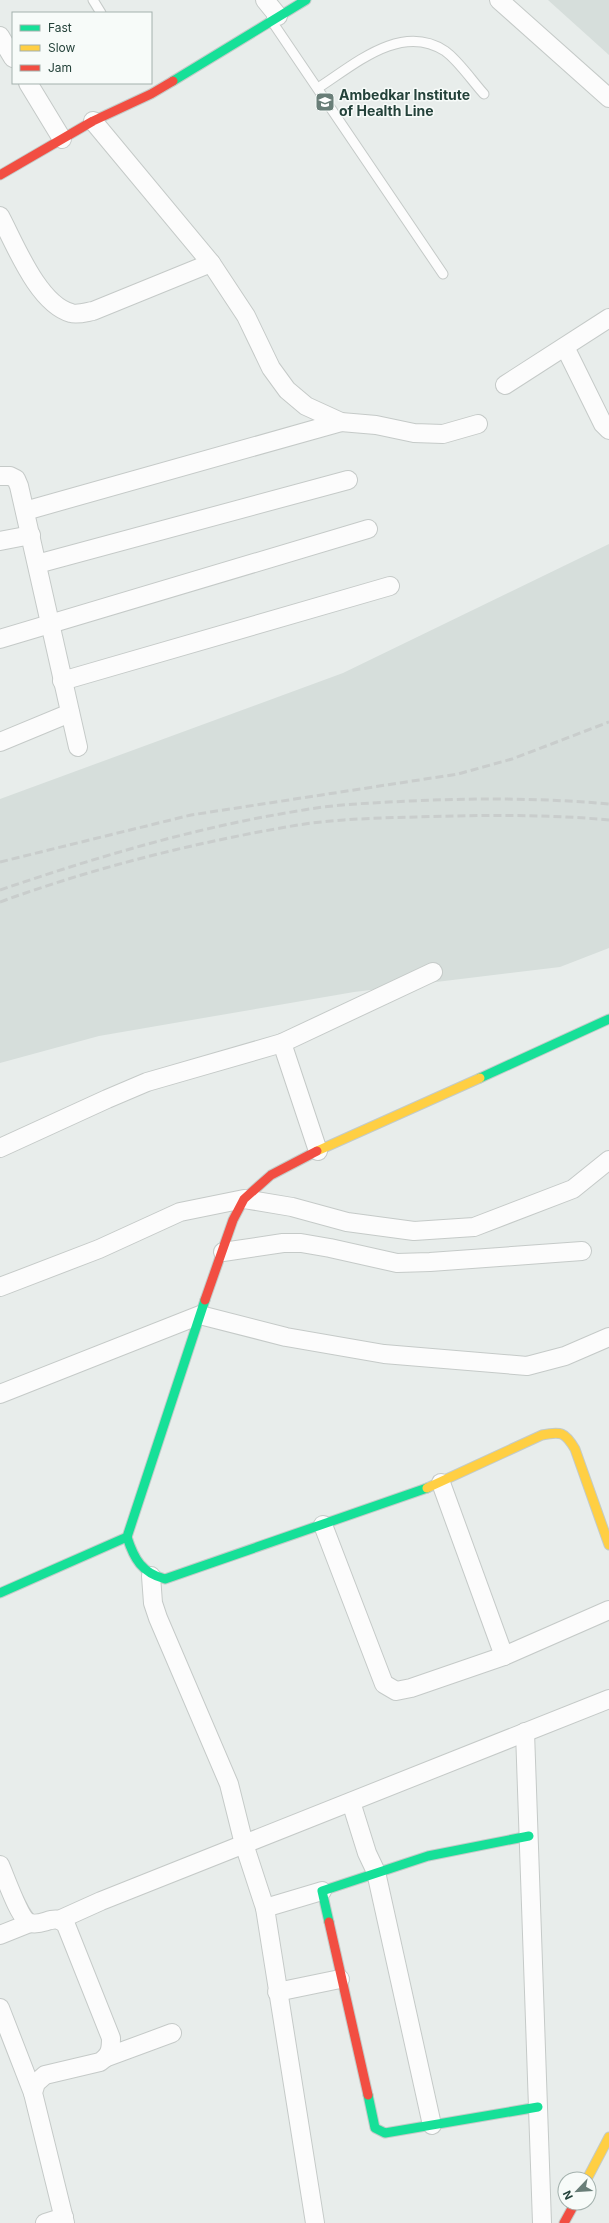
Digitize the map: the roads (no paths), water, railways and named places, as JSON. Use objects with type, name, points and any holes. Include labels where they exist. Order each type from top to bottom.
[{"type":"street","points":[[265,0],[275,18]]},
{"type":"street","points":[[0,175],[92,121],[151,94],[306,0]]},
{"type":"street","points":[[499,0],[609,98]]},
{"type":"street","points":[[0,36],[12,56]]},
{"type":"street","points":[[29,84],[62,139]]},
{"type":"street","points":[[92,121],[211,263],[246,316],[271,368],[287,390],[306,406],[341,422],[376,425],[414,433],[443,434],[478,424]]},
{"type":"street","points":[[0,216],[35,282],[53,303],[72,313],[93,311],[211,263]]},
{"type":"street","points":[[505,385],[609,318]]},
{"type":"street","points":[[565,347],[603,424],[609,430]]},
{"type":"street","points":[[25,511],[341,422]]},
{"type":"street","points":[[0,476],[10,476],[16,479],[31,535],[78,748]]},
{"type":"street","points":[[37,564],[348,480]]},
{"type":"street","points":[[0,639],[368,529]]},
{"type":"street","points":[[0,541],[31,535]]},
{"type":"street","points":[[62,681],[390,586]]},
{"type":"street","points":[[0,742],[70,713]]},
{"type":"street","points":[[0,1148],[107,1098],[147,1082],[282,1043],[433,972]]},
{"type":"street","points":[[609,1019],[318,1151],[271,1175],[244,1200],[233,1220],[226,1244],[200,1315],[127,1537],[132,1554],[139,1566],[152,1576],[165,1579],[441,1483],[542,1435],[556,1432],[567,1436],[574,1449],[609,1546]]},
{"type":"street","points":[[282,1043],[318,1151]]},
{"type":"street","points":[[0,1287],[99,1249],[180,1212],[244,1200],[292,1207],[347,1222],[414,1231],[474,1227],[574,1190],[609,1160]]},
{"type":"street","points":[[226,1244],[300,1243],[397,1263],[582,1252]]},
{"type":"street","points":[[0,1394],[200,1315],[286,1337],[384,1354],[527,1366],[565,1356],[609,1337]]},
{"type":"street","points":[[441,1483],[504,1656]]},
{"type":"street","points":[[323,1525],[384,1684],[396,1691],[411,1688],[504,1656],[609,1610]]},
{"type":"street","points":[[0,1593],[127,1537]]},
{"type":"street","points":[[152,1576],[153,1603],[158,1618],[229,1784],[244,1844],[265,1908],[315,2223]]},
{"type":"street","points":[[61,1920],[244,1844],[609,1700]]},
{"type":"street","points":[[525,1732],[542,2223]]},
{"type":"street","points":[[351,1802],[367,1853],[376,1872],[432,2125]]},
{"type":"street","points":[[265,1908],[322,1891],[376,1872],[461,1848],[529,1836]]},
{"type":"street","points":[[0,1865],[18,1907],[30,1923]]},
{"type":"street","points":[[322,1891],[340,1979],[375,2128],[385,2133],[538,2107]]},
{"type":"street","points":[[0,1935],[30,1923],[55,1918],[61,1920],[66,1925],[111,2038],[111,2050],[107,2057]]},
{"type":"street","points":[[278,1992],[340,1979]]},
{"type":"street","points":[[0,2008],[33,2093],[64,2220],[44,2223]]},
{"type":"street","points":[[33,2093],[36,2082],[46,2075],[100,2062],[107,2057],[172,2033]]},
{"type":"street","points":[[591,2171],[609,2138]]},
{"type":"street","points":[[564,2223],[571,2211]]},
{"type":"lane","points":[[93,0],[100,12]]},
{"type":"lane","points":[[275,18],[318,88],[443,274]]},
{"type":"lane","points":[[318,88],[376,51],[398,42],[414,41],[430,44],[446,52],[484,94]]},
{"type":"lane","points":[[145,84],[151,94]]},
{"type":"railway","points":[[0,862],[191,815],[458,774],[512,759],[609,722]]},
{"type":"railway","points":[[0,890],[73,866],[185,834],[222,825],[340,805],[460,799],[510,799],[609,804]]},
{"type":"railway","points":[[0,902],[36,889],[147,857],[222,839],[298,825],[372,818],[489,815],[609,820]]},
{"type":"place","name":"Ambedkar Institute of Health Line","points":[[325,102]]}]
